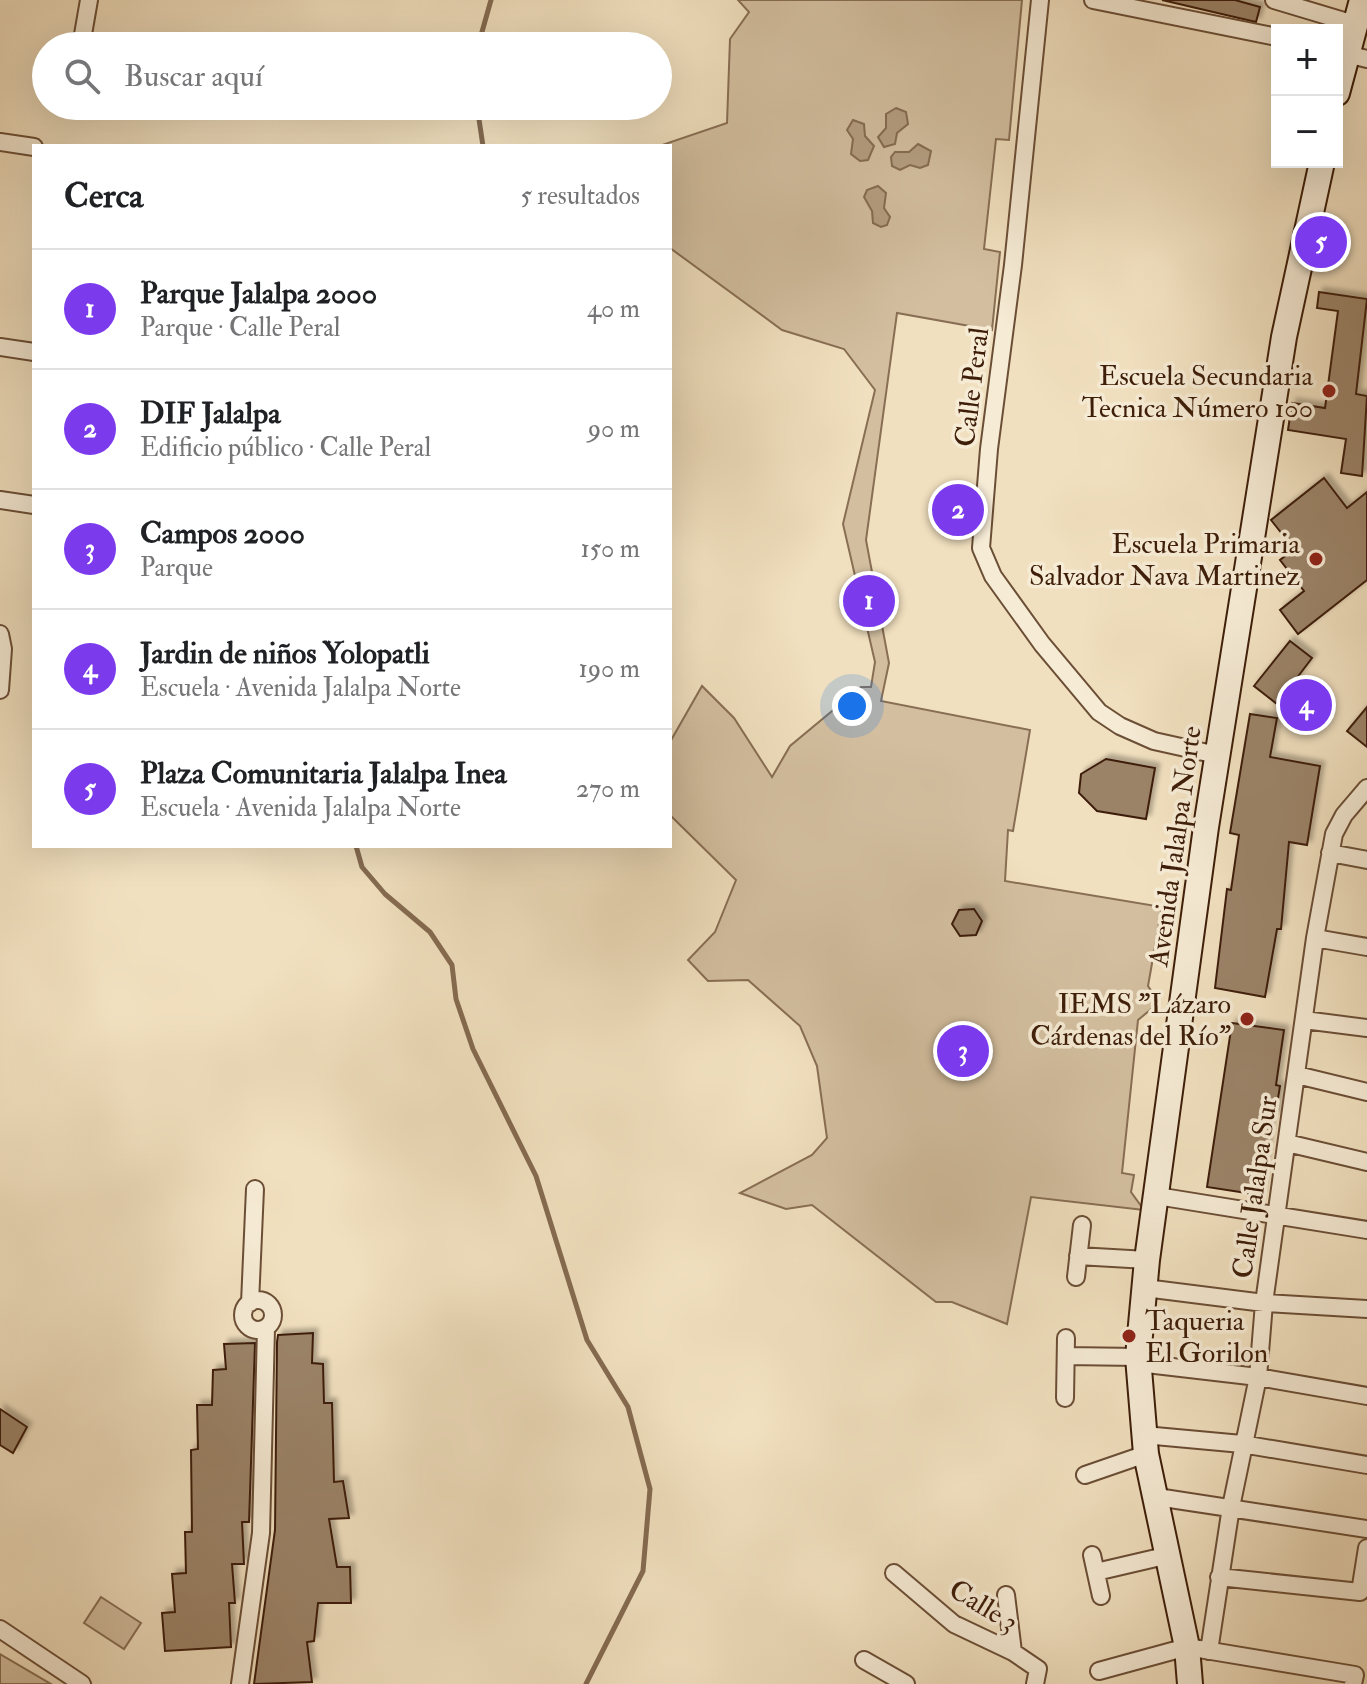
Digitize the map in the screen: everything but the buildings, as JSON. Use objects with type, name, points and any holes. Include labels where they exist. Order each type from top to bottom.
[{"type":"street","points":[[83,32],[89,0]]},
{"type":"street","name":"Calle Peral","points":[[1040,0],[1013,265],[989,449],[981,548],[993,576],[1099,712],[1120,726],[1154,741],[1217,755]]},
{"type":"street","points":[[1093,0],[1271,36]]},
{"type":"street","points":[[1274,0],[1354,24]]},
{"type":"street","points":[[1343,75],[1362,0]]},
{"type":"street","points":[[0,142],[32,147]]},
{"type":"street","name":"Avenida Jalalpa Norte","points":[[1190,1684],[1198,1649],[1169,1555],[1145,1444],[1138,1360],[1147,1260],[1217,755],[1281,351],[1321,168]]},
{"type":"street","points":[[0,347],[32,352]]},
{"type":"street","points":[[0,500],[32,505]]},
{"type":"street","points":[[0,634],[3,649],[0,690]]},
{"type":"street","name":"Calle Jalalpa Sur","points":[[1198,1649],[1219,1577],[1242,1444],[1258,1377],[1264,1303],[1315,938],[1330,853],[1334,834],[1344,815],[1367,788]]},
{"type":"street","points":[[1330,853],[1367,860]]},
{"type":"street","points":[[1315,938],[1367,947]]},
{"type":"street","points":[[1304,1020],[1367,1028]]},
{"type":"street","points":[[1297,1075],[1367,1092]]},
{"type":"street","points":[[1287,1143],[1367,1162]]},
{"type":"street","points":[[240,1684],[261,1533],[266,1328],[251,1328],[244,1321],[244,1310],[250,1303],[255,1189]]},
{"type":"street","points":[[1157,1196],[1367,1230]]},
{"type":"street","points":[[1076,1277],[1082,1225]]},
{"type":"street","points":[[1078,1256],[1147,1260]]},
{"type":"street","points":[[1145,1288],[1264,1303],[1367,1309]]},
{"type":"street","points":[[1065,1398],[1066,1338]]},
{"type":"street","points":[[1066,1356],[1138,1360],[1367,1396]]},
{"type":"street","points":[[1085,1475],[1145,1444],[1242,1444],[1367,1465]]},
{"type":"street","points":[[1157,1497],[1367,1529]]},
{"type":"street","points":[[1219,1577],[1360,1592],[1367,1548]]},
{"type":"street","points":[[1101,1596],[1094,1563],[1169,1555]]},
{"type":"street","name":"Calle 3","points":[[894,1573],[954,1624],[1013,1652],[1038,1669],[1035,1684]]},
{"type":"street","points":[[1006,1595],[1013,1652]]},
{"type":"street","points":[[0,1629],[82,1684]]},
{"type":"street","points":[[1099,1671],[1198,1649],[1354,1679]]},
{"type":"street","points":[[864,1660],[903,1683]]},
{"type":"shaded area","points":[[738,0],[1022,0],[1009,140],[996,139],[984,249],[1000,252],[992,330],[897,313],[866,540],[889,663],[881,701],[1030,730],[1013,831],[1008,830],[1005,881],[1162,907],[1148,986],[1157,999],[1155,1006],[1138,1020],[1122,1173],[1134,1175],[1131,1192],[1144,1210],[1031,1197],[1007,1324],[952,1302],[936,1302],[812,1205],[786,1209],[740,1193],[812,1155],[827,1138],[817,1066],[800,1026],[748,980],[708,981],[688,960],[715,932],[736,880],[672,817],[672,738],[702,686],[734,718],[772,777],[790,746],[861,687],[871,687],[875,662],[843,524],[875,390],[844,349],[782,330],[672,249],[672,144],[665,144],[727,123],[730,39],[749,12]]},
{"type":"shaded area","points":[[896,108],[906,112],[908,124],[897,133],[895,144],[884,147],[878,137],[886,128],[886,114]]},
{"type":"shaded area","points":[[853,120],[864,124],[865,136],[874,146],[868,160],[860,161],[851,154],[853,139],[847,130]]},
{"type":"shaded area","points":[[918,144],[931,151],[928,165],[920,168],[910,165],[900,170],[892,166],[891,157],[895,152],[909,152]]},
{"type":"shaded area","points":[[878,186],[886,193],[884,208],[890,217],[887,225],[881,227],[873,223],[872,211],[864,197],[867,190]]},
{"type":"shaded area","points":[[101,1597],[141,1623],[124,1649],[84,1623]]},
{"type":"shaded area","points":[[0,1654],[51,1684],[0,1684]]},
{"type":"waterway","points":[[482,32],[491,0]]},
{"type":"waterway","points":[[479,120],[483,144]]},
{"type":"waterway","points":[[357,848],[362,867],[385,894],[430,932],[452,965],[456,999],[473,1049],[536,1176],[587,1340],[628,1407],[650,1489],[643,1571],[586,1684]]},
{"type":"place","name":"Plaza Comunitaria Jalalpa Inea","points":[[1321,242]]},
{"type":"place","name":"Escuela Secundaria Tecnica Número 100","points":[[1329,391]]},
{"type":"place","name":"DIF Jalalpa","points":[[958,510]]},
{"type":"place","name":"Escuela Primaria Salvador Nava Martinez","points":[[1316,559]]},
{"type":"place","name":"Parque Jalalpa 2000","points":[[869,601]]},
{"type":"place","name":"Jardin de niños Yolopatli","points":[[1306,705]]},
{"type":"place","name":"IEMS \"Lázaro Cárdenas del Río\"","points":[[1247,1019]]},
{"type":"place","name":"Campos 2000","points":[[963,1051]]},
{"type":"place","name":"Taqueria El Gorilon","points":[[1129,1336]]}]
